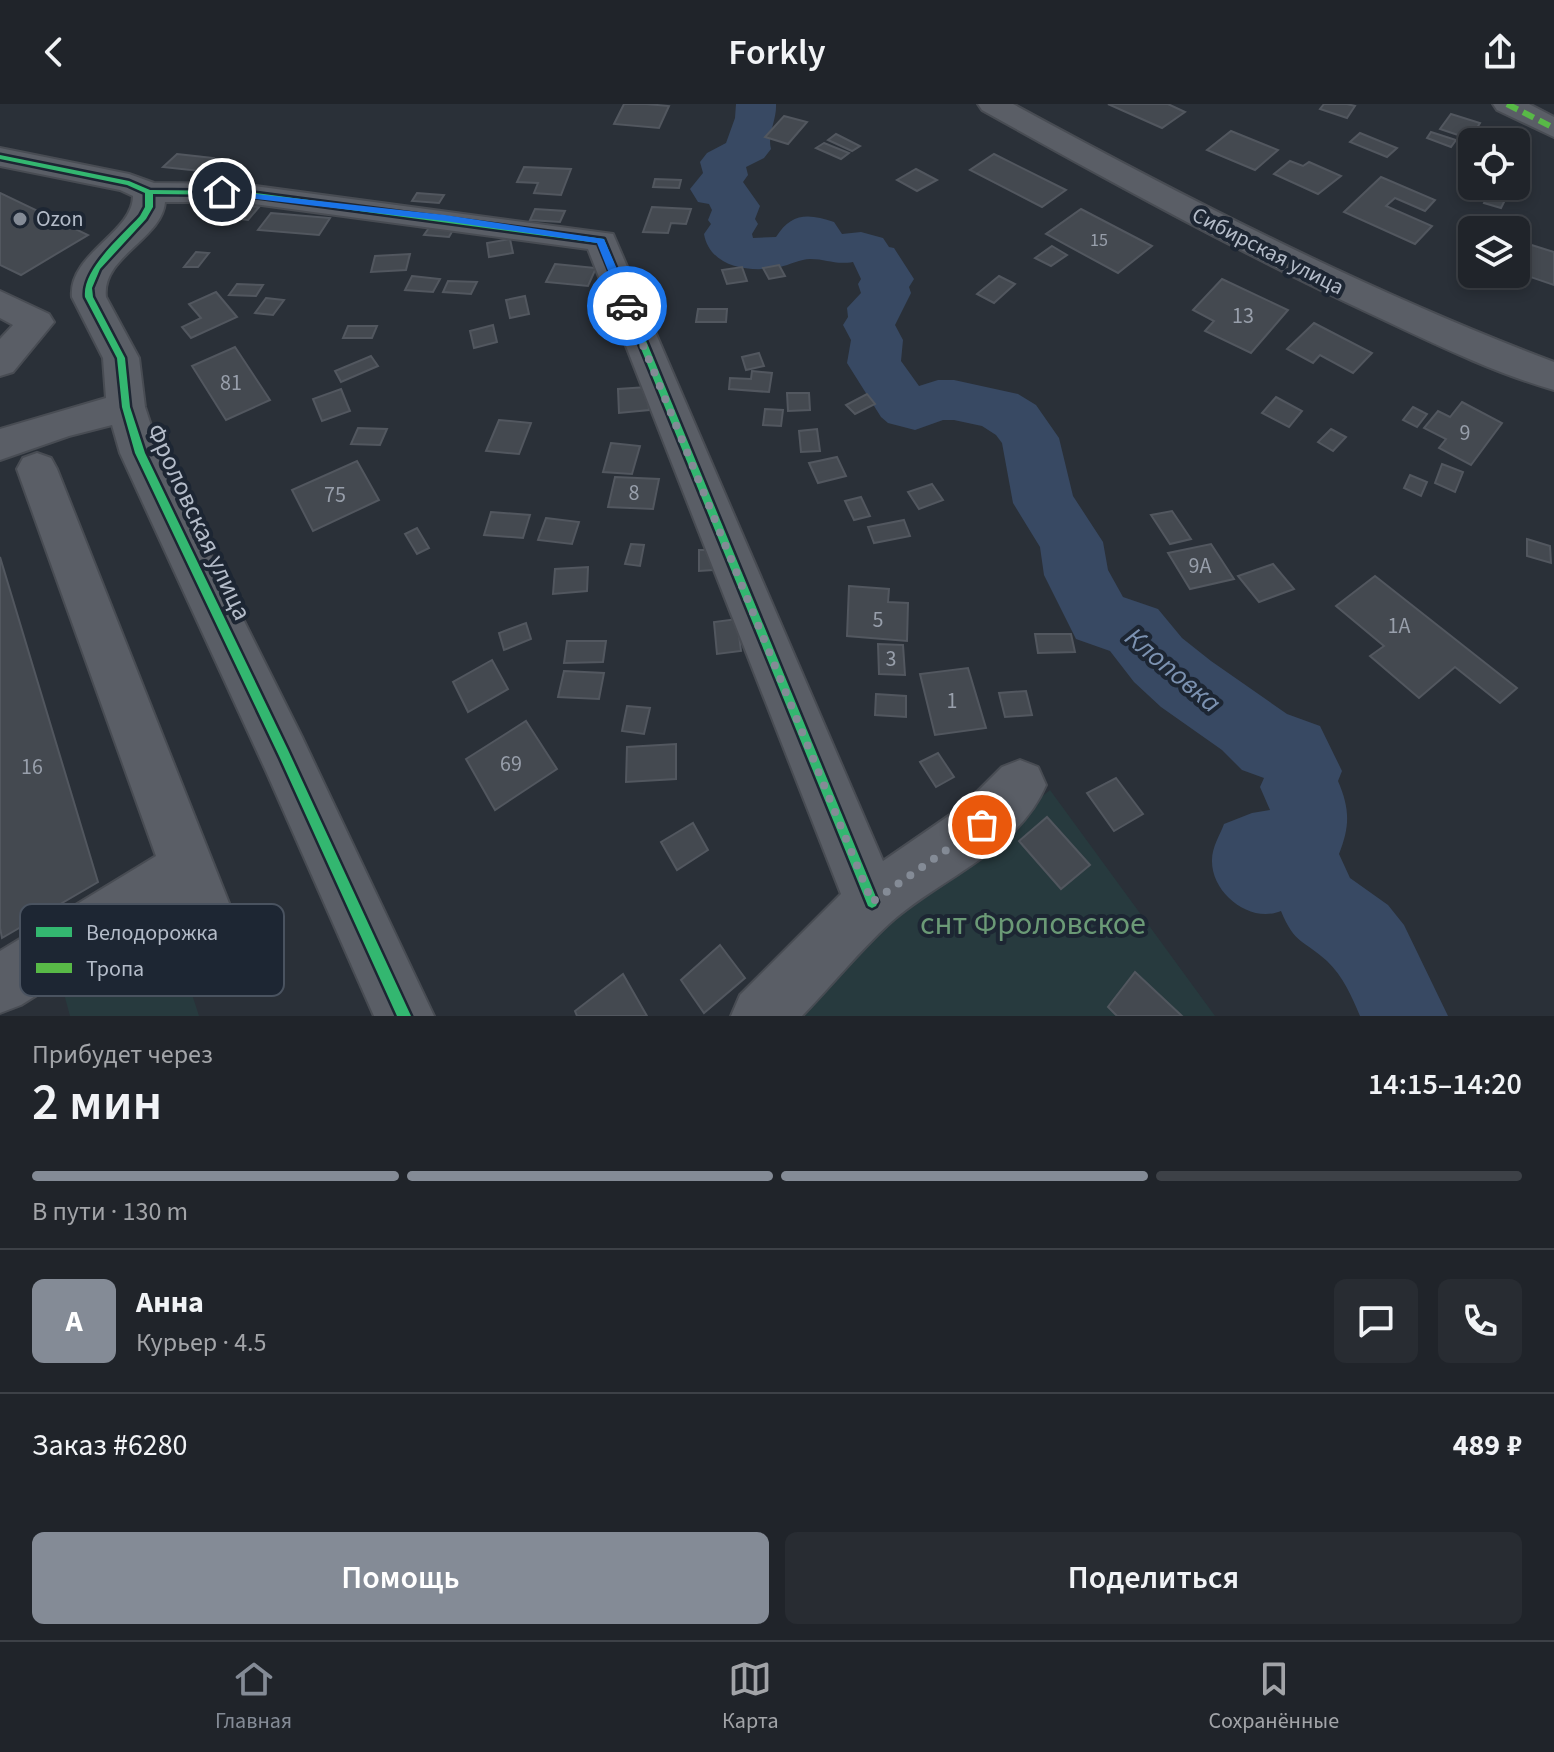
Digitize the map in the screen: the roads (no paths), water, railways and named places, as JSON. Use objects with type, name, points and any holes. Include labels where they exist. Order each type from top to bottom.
[{"type":"street","name":"Сибирская улица","points":[[992,104],[1237,236],[1365,300],[1554,377]]},
{"type":"street","points":[[1507,104],[1554,128]]},
{"type":"street","points":[[0,157],[129,183],[149,192],[240,193],[601,241],[872,902]]},
{"type":"street","name":"Фроловская улица","points":[[149,192],[149,207],[97,268],[88,288],[89,297],[121,358],[126,407],[140,453],[284,754],[404,1016]]},
{"type":"street","points":[[0,303],[36,322],[0,363]]},
{"type":"street","points":[[126,407],[62,423],[18,457],[201,904]]},
{"type":"street","points":[[761,1016],[872,902],[982,825],[1020,785]]},
{"type":"street","points":[[130,904],[188,868]]},
{"type":"street","points":[[0,984],[20,972]]},
{"type":"waterway","name":"Клоповка","points":[[756,104],[756,118],[747,140],[749,149],[722,162],[726,175],[713,189],[714,192],[728,192],[730,202],[737,206],[731,220],[735,224],[728,234],[730,245],[752,254],[778,252],[793,248],[808,229],[817,232],[827,248],[866,249]]},
{"type":"waterway","name":"Клоповка","points":[[877,259],[880,270],[889,279],[883,284],[886,293],[881,304],[873,308],[874,317],[869,325],[877,340],[874,363],[901,403],[915,409],[938,400],[954,400],[998,409],[1016,420],[1030,438],[1044,503],[1071,542],[1076,575],[1100,618],[1134,630],[1158,660],[1186,684],[1248,726],[1268,745],[1294,751],[1305,771],[1298,787],[1309,803],[1307,818],[1310,829],[1290,846],[1279,845],[1269,853],[1252,852],[1251,864],[1261,875],[1269,876],[1286,869],[1297,871],[1307,878],[1320,906],[1359,934],[1367,944],[1404,1016]]},
{"type":"place","name":"Ozon","points":[[20,219]]},
{"type":"park label","name":"снт Фроловское","points":[[1033,924]]}]
